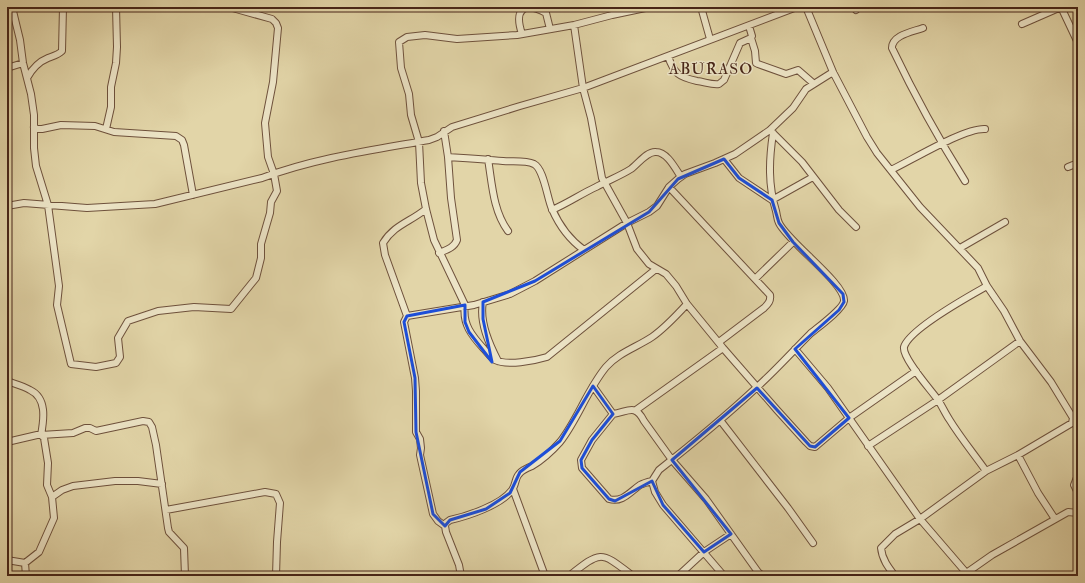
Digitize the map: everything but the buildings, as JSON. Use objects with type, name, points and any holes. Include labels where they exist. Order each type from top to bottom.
[{"type":"street","points":[[12,7],[20,40],[23,63],[31,94],[36,166],[48,205],[59,286],[57,305],[71,364],[96,367],[116,363],[120,357],[118,338],[128,321],[158,311],[194,307],[231,309],[256,278],[271,202],[277,191],[274,174],[268,157],[266,123],[273,82],[278,28],[272,19],[229,7]]},
{"type":"street","points":[[27,78],[35,66],[46,58],[60,54],[62,51],[63,7]]},
{"type":"street","points":[[106,129],[111,107],[111,87],[116,63],[116,7]]},
{"type":"street","points":[[650,7],[612,15],[574,26],[522,34],[457,39],[425,35],[407,37],[399,42],[401,68],[409,94],[412,115],[419,142],[421,183],[434,240],[465,306],[465,322],[470,332],[493,359],[498,361],[523,362],[536,361],[547,356],[656,268]]},
{"type":"street","points":[[701,7],[710,39]]},
{"type":"street","points":[[7,206],[24,203],[87,208],[155,204],[262,178],[340,156],[419,142],[437,137],[452,127],[583,88],[797,7]]},
{"type":"street","points":[[806,7],[833,72],[867,137],[920,207],[978,268],[1020,341],[1050,382],[1072,416],[1073,421],[1062,430],[986,471],[920,519],[895,534],[881,548],[886,565],[895,576]]},
{"type":"street","points":[[1022,24],[1061,7],[1078,43]]},
{"type":"street","points":[[522,34],[518,16],[520,12],[526,8],[539,9],[546,13],[550,29]]},
{"type":"street","points":[[574,26],[583,88],[591,118],[602,178],[627,223],[637,249],[649,264],[666,274],[676,286],[687,304],[721,345],[757,388],[810,446],[815,447],[849,418],[916,371]]},
{"type":"street","points":[[749,26],[755,51],[756,63],[786,74],[798,70],[813,84]]},
{"type":"street","points":[[923,28],[896,38],[892,43],[892,48],[916,98],[942,144],[966,181]]},
{"type":"street","points":[[668,56],[673,70],[682,77],[717,85],[724,80],[740,42],[751,38]]},
{"type":"street","points":[[7,68],[23,63]]},
{"type":"street","points":[[406,316],[483,302],[524,288],[627,223],[649,212],[657,206],[669,187],[681,177],[735,154],[772,132],[793,108],[806,89],[833,72]]},
{"type":"street","points":[[34,127],[37,129],[42,129],[61,125],[95,126],[114,132],[176,136],[182,140],[184,145],[193,195]]},
{"type":"street","points":[[891,170],[977,128],[985,129]]},
{"type":"street","points":[[439,253],[451,248],[456,244],[457,240],[444,131]]},
{"type":"street","points":[[772,132],[797,157],[839,210],[856,227]]},
{"type":"street","points":[[764,576],[758,572],[706,499],[672,460],[636,410],[630,409],[613,414],[592,440],[581,460],[582,468],[609,499],[615,501],[642,484],[652,481],[659,470],[672,460],[720,420],[757,388],[822,323],[839,310],[844,302],[843,294],[828,276],[793,242],[779,223],[772,200],[769,178],[772,132]]},
{"type":"street","points":[[552,210],[629,170],[653,152],[661,152],[681,177]]},
{"type":"street","points":[[448,157],[488,159],[535,165],[540,171],[552,210],[570,237],[584,250]]},
{"type":"street","points":[[488,159],[496,206],[502,224],[508,232]]},
{"type":"street","points":[[724,159],[739,178],[772,200]]},
{"type":"street","points":[[1068,166],[1078,163]]},
{"type":"street","points":[[772,200],[812,176]]},
{"type":"street","points":[[636,410],[760,313],[771,298],[770,295],[669,187]]},
{"type":"street","points":[[426,209],[415,218],[389,233],[383,243],[385,255],[406,316],[404,322],[415,378],[416,432],[420,439],[420,455],[433,514],[438,521],[445,526],[461,576]]},
{"type":"street","points":[[960,248],[1005,222]]},
{"type":"street","points":[[755,279],[793,242]]},
{"type":"street","points":[[986,471],[949,419],[938,400],[916,371],[905,353],[904,346],[908,340],[928,322],[987,286]]},
{"type":"street","points":[[483,302],[482,308],[487,335],[490,346],[498,361]]},
{"type":"street","points":[[445,526],[450,520],[492,506],[510,493],[520,472],[532,466],[553,450],[571,427],[593,386],[607,366],[625,352],[652,337],[674,318],[687,304]]},
{"type":"street","points":[[868,446],[938,400],[1020,341]]},
{"type":"street","points":[[795,349],[828,388],[920,519],[965,575],[992,555],[1055,519],[1068,512],[1078,513]]},
{"type":"street","points":[[7,380],[31,390],[39,397],[43,406],[43,424],[41,435],[44,438],[45,443],[48,470],[47,485],[52,497],[54,518],[39,552],[24,563],[7,560]]},
{"type":"street","points":[[593,386],[613,414]]},
{"type":"street","points":[[720,420],[813,543]]},
{"type":"street","points":[[7,442],[41,435],[73,433],[85,428],[90,428],[96,431],[149,422],[156,445],[169,532],[184,548],[185,576]]},
{"type":"street","points":[[1018,455],[1038,493],[1055,519]]},
{"type":"street","points":[[1078,475],[1074,485],[1078,493]]},
{"type":"street","points":[[52,497],[62,490],[73,486],[115,481],[138,481],[162,484]]},
{"type":"street","points":[[652,481],[655,492],[663,505],[724,576]]},
{"type":"street","points":[[513,489],[545,576]]},
{"type":"street","points":[[166,510],[265,492],[276,494],[280,503],[276,576]]},
{"type":"street","points":[[678,576],[704,552],[730,534]]},
{"type":"street","points":[[569,576],[596,556],[605,556],[633,576]]},
{"type":"street","points":[[24,563],[26,576]]},
{"type":"highlighted area","points":[[724,159],[739,178],[772,200],[779,223],[793,242],[843,294],[844,302],[839,310],[795,349],[849,418],[815,447],[810,446],[757,388],[672,460],[731,534],[704,552],[663,505],[652,481],[615,501],[609,499],[582,468],[581,460],[592,440],[613,414],[593,386],[560,441],[520,472],[510,493],[486,509],[450,520],[445,526],[433,514],[420,455],[416,432],[415,378],[404,322],[407,316],[465,305],[465,322],[469,332],[492,362],[483,319],[483,302],[535,281],[649,212],[678,179]]},
{"type":"district","name":"ABURASO","points":[[711,68]]}]
